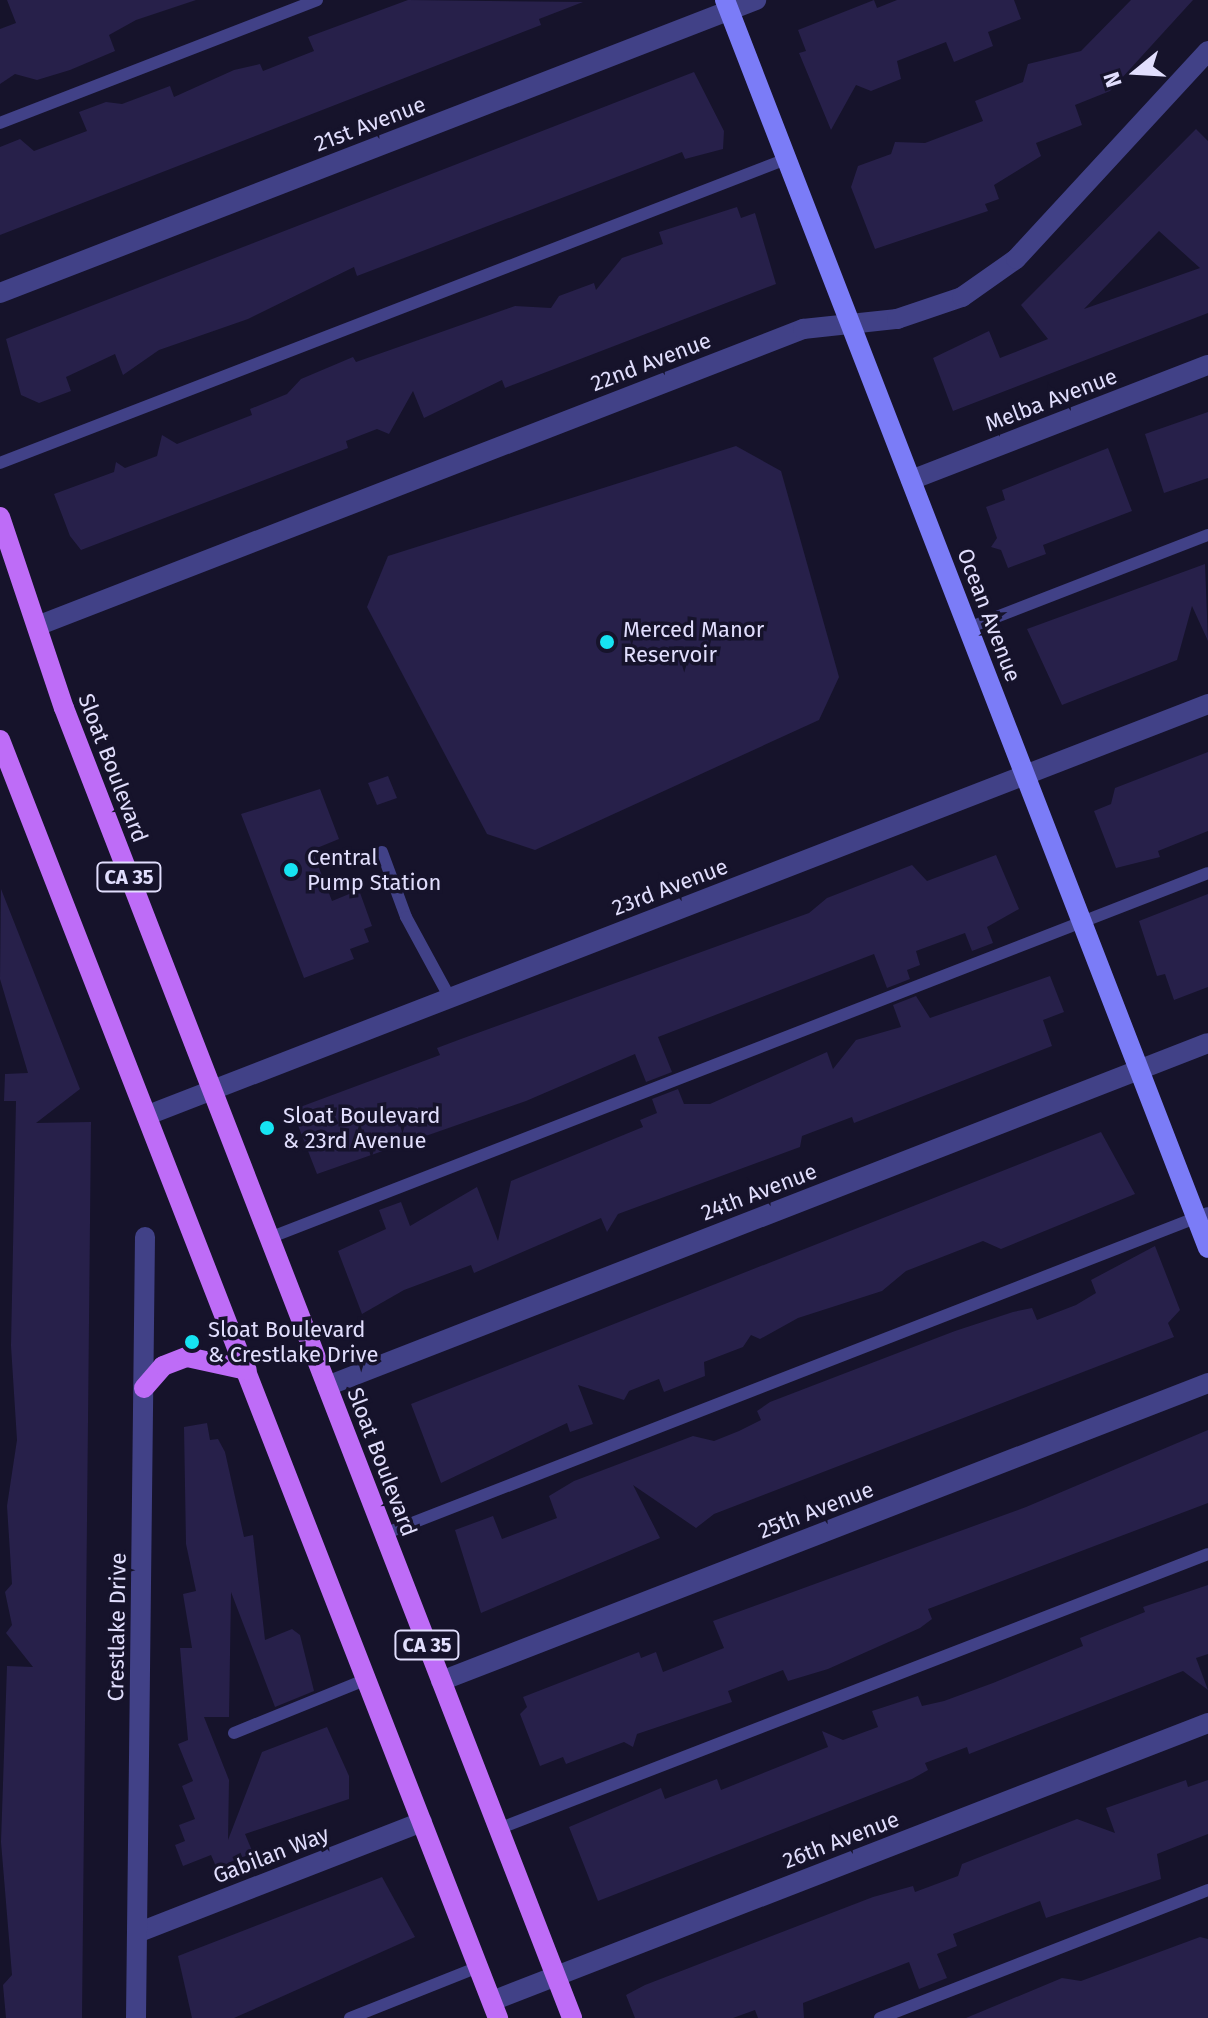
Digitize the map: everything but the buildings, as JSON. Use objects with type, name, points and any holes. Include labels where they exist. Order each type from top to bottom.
[{"type":"main road","name":"Sloat Boulevard","points":[[0,517],[37,626],[212,1090],[572,2018]]},
{"type":"main road","name":"CA 35","points":[[0,740],[495,2009]]},
{"type":"main road","points":[[144,1388],[163,1366],[187,1357],[247,1370]]},
{"type":"street","name":"21st Avenue","points":[[0,293],[727,6],[756,0]]},
{"type":"street","name":"Ocean Avenue","points":[[727,6],[1139,1070],[1202,1216],[1208,1248]]},
{"type":"street","name":"22nd Avenue","points":[[37,626],[803,329],[930,310],[999,274],[1208,51]]},
{"type":"street","name":"Melba Avenue","points":[[911,480],[1208,365]]},
{"type":"street","name":"23rd Avenue","points":[[148,1115],[1208,704]]},
{"type":"street","name":"24th Avenue","points":[[327,1386],[1208,1043]]},
{"type":"street","name":"Crestlake Drive","points":[[136,2018],[145,1237]]},
{"type":"street","name":"25th Avenue","points":[[441,1681],[1208,1383]]},
{"type":"street","name":"26th Avenue","points":[[495,2009],[555,1976],[1208,1723]]},
{"type":"street","name":"Gabilan Way","points":[[137,1933],[422,1822]]},
{"type":"lane","points":[[0,123],[317,0]]},
{"type":"lane","points":[[0,463],[786,159]]},
{"type":"lane","points":[[968,628],[1208,535]]},
{"type":"lane","points":[[382,852],[406,917],[450,998]]},
{"type":"lane","points":[[269,1238],[1208,873]]},
{"type":"lane","points":[[384,1534],[1202,1216]]},
{"type":"lane","points":[[498,1829],[1208,1554]]},
{"type":"lane","points":[[234,1733],[367,1679]]},
{"type":"lane","points":[[880,2018],[1208,1890]]},
{"type":"lane","points":[[350,2018],[478,1967]]},
{"type":"place","name":"Merced Manor Reservoir","points":[[607,642]]},
{"type":"place","name":"Central Pump Station","points":[[291,870]]},
{"type":"place","name":"Sloat Boulevard & 23rd Avenue","points":[[267,1128]]},
{"type":"place","name":"Sloat Boulevard & Crestlake Drive","points":[[192,1342]]}]
